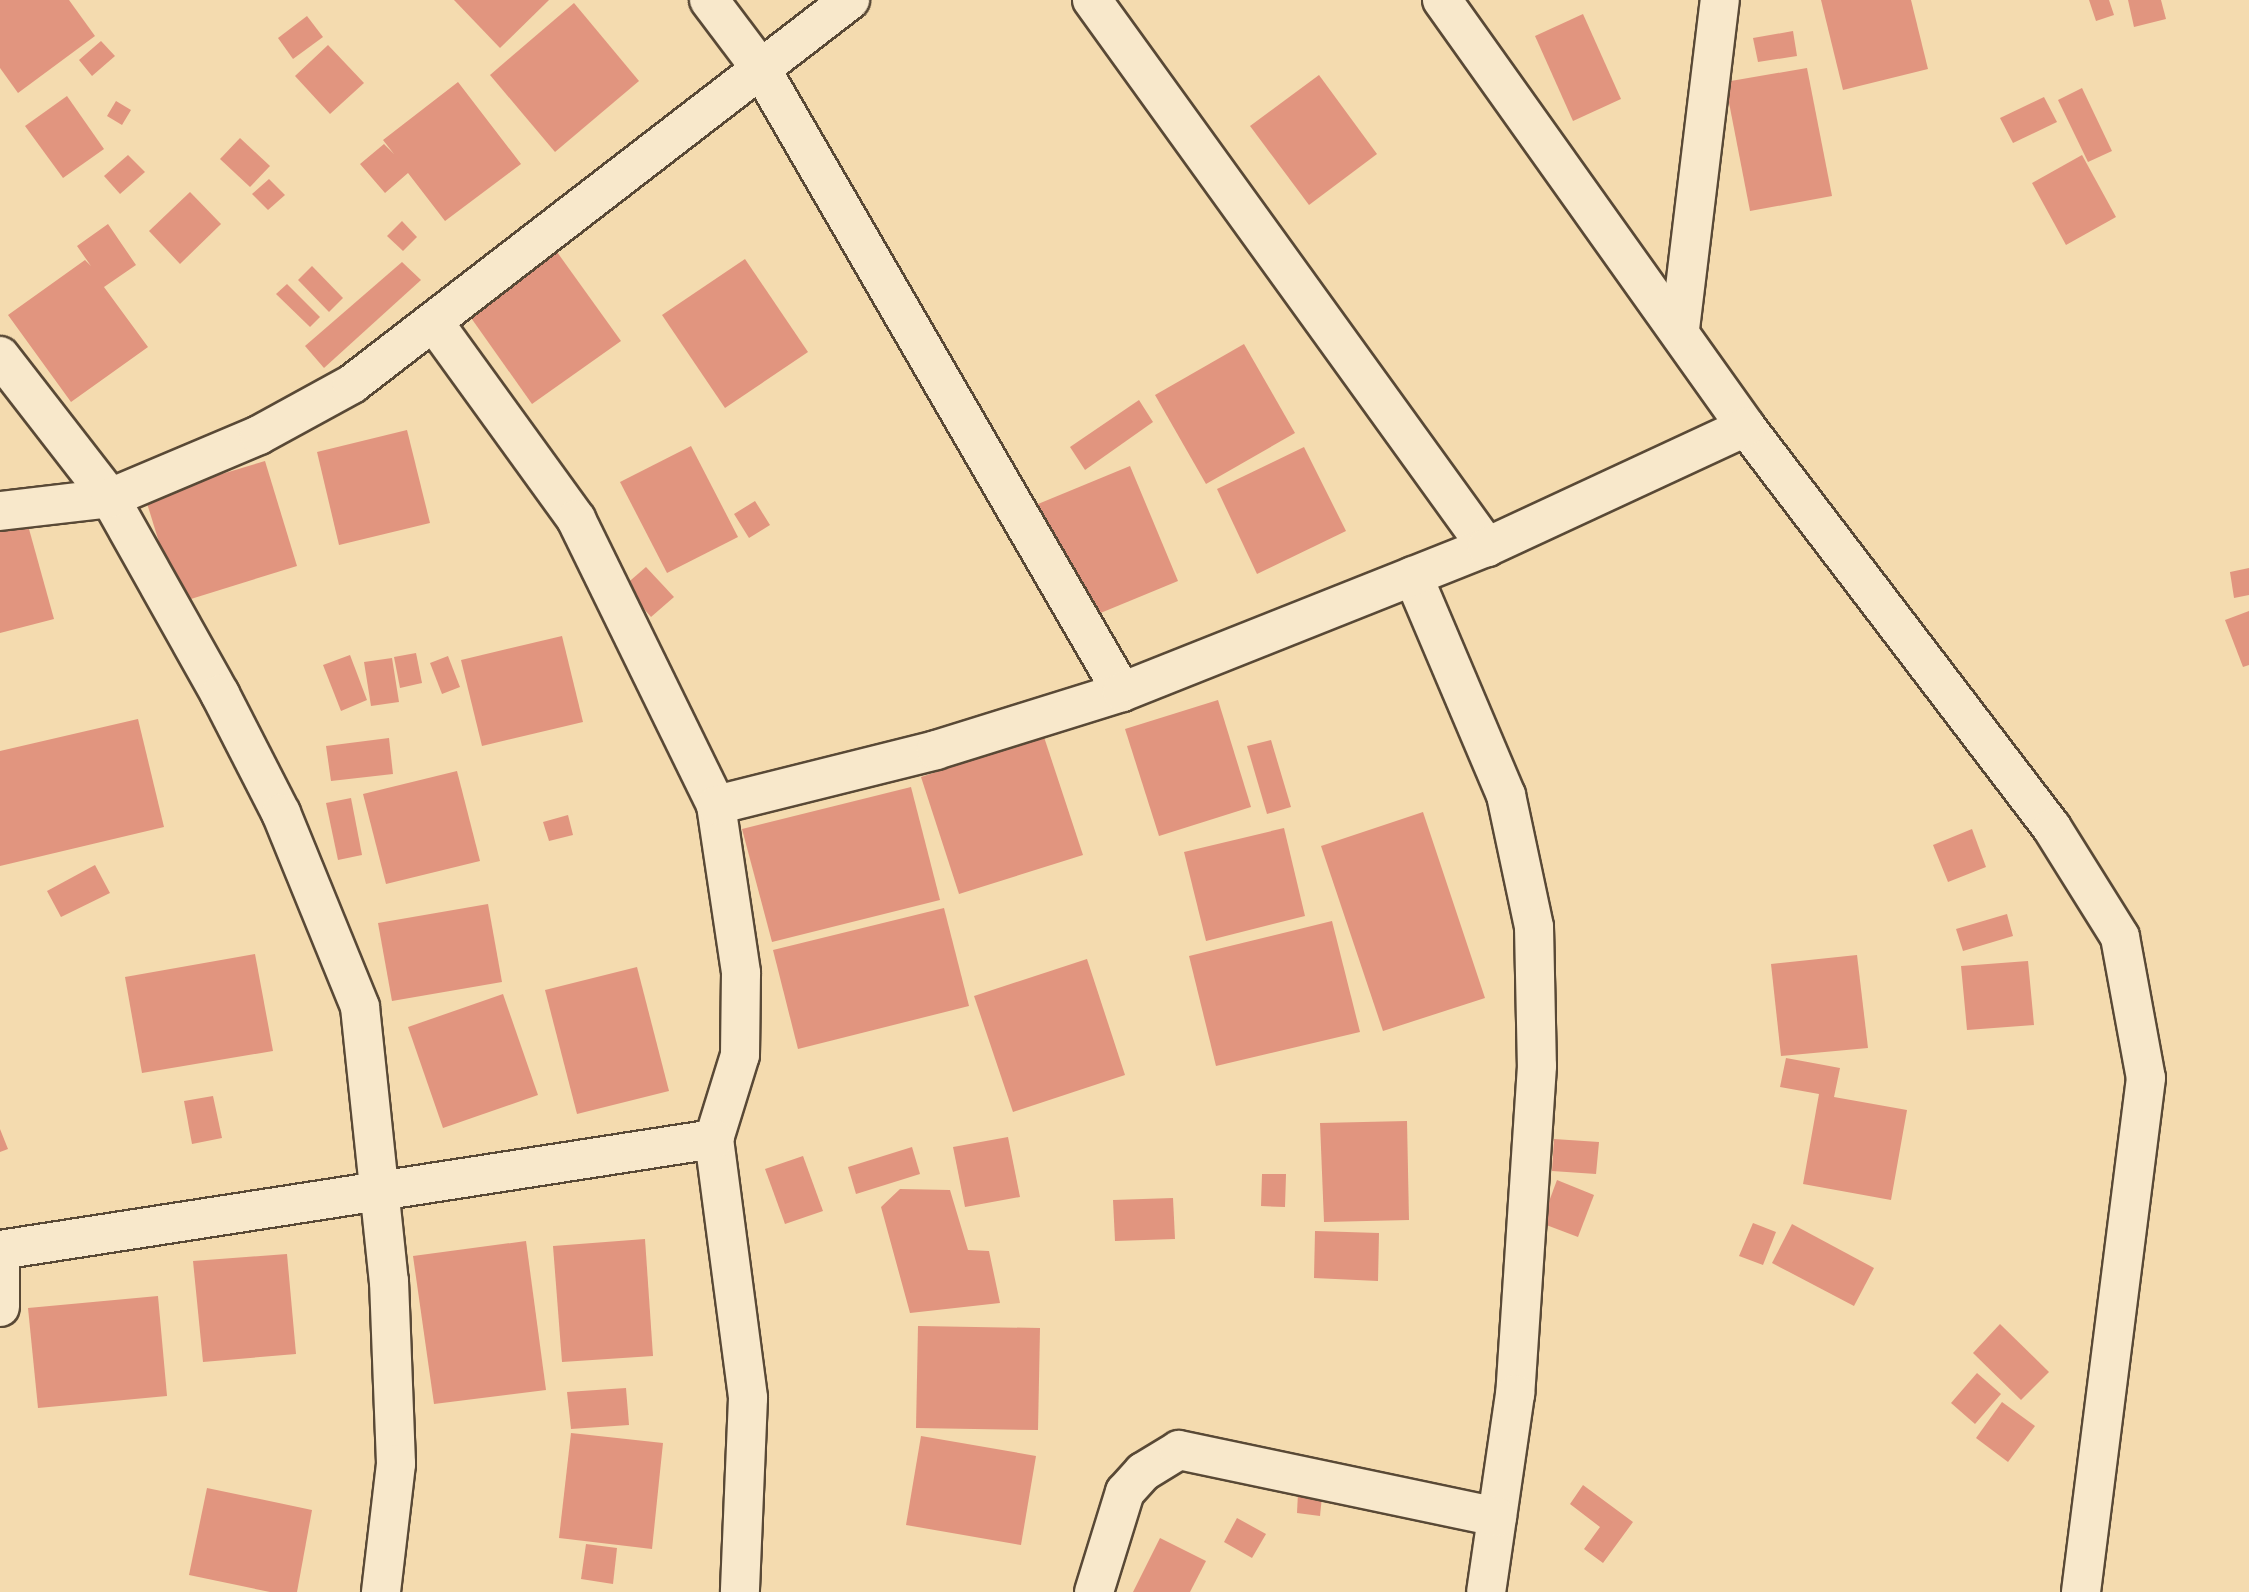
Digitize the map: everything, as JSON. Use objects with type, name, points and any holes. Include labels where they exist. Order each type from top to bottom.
[{"type":"street","points":[[709,0],[761,69],[1122,692]]},
{"type":"street","points":[[0,511],[110,498],[258,435],[352,384],[435,324],[850,0]]},
{"type":"street","points":[[1092,0],[1487,547]]},
{"type":"street","points":[[1442,0],[1680,329],[1746,426],[2052,828],[2120,937],[2146,1078],[2081,1592]]},
{"type":"street","points":[[1680,329],[1720,0]]},
{"type":"street","points":[[435,324],[576,519],[716,805],[741,973],[740,1055],[714,1139],[748,1398],[740,1592]]},
{"type":"street","points":[[0,356],[110,498],[281,813],[360,1007],[389,1281],[396,1464],[381,1592]]},
{"type":"street","points":[[716,805],[936,750],[1122,692],[1487,547],[1746,426]]},
{"type":"street","points":[[1413,576],[1506,795],[1534,928],[1536,1066],[1515,1394],[1486,1592]]},
{"type":"street","points":[[0,1307],[0,1250],[714,1139]]},
{"type":"street","points":[[1094,1592],[1125,1492],[1143,1472],[1179,1450],[1497,1517]]},
{"type":"building","points":[[0,0],[69,0],[95,36],[18,93],[0,68]]},
{"type":"building","points":[[454,0],[549,0],[500,48]]},
{"type":"building","points":[[1821,0],[1911,0],[1928,69],[1843,90]]},
{"type":"building","points":[[2089,0],[2109,0],[2114,15],[2096,21]]},
{"type":"building","points":[[2128,0],[2161,0],[2166,19],[2134,27]]},
{"type":"building","points":[[574,3],[639,81],[555,152],[490,75]]},
{"type":"building","points":[[1583,14],[1621,99],[1573,121],[1535,36]]},
{"type":"building","points":[[307,16],[323,37],[293,59],[278,38]]},
{"type":"building","points":[[1793,31],[1797,56],[1758,62],[1753,38]]},
{"type":"building","points":[[101,41],[115,56],[92,76],[79,60]]},
{"type":"building","points":[[328,45],[364,83],[330,114],[295,76]]},
{"type":"building","points":[[1807,68],[1832,196],[1750,211],[1725,82]]},
{"type":"building","points":[[1319,75],[1377,154],[1309,205],[1250,126]]},
{"type":"building","points":[[458,82],[521,164],[445,221],[408,173],[385,193],[360,164],[384,144],[394,154],[383,140]]},
{"type":"building","points":[[2082,88],[2112,151],[2088,162],[2058,100]]},
{"type":"building","points":[[67,96],[104,149],[63,178],[25,126]]},
{"type":"building","points":[[2044,97],[2057,122],[2013,143],[2000,118]]},
{"type":"building","points":[[116,101],[131,110],[122,125],[107,116]]},
{"type":"building","points":[[240,138],[270,166],[250,187],[220,159]]},
{"type":"building","points":[[128,155],[145,172],[120,194],[104,176]]},
{"type":"building","points":[[2082,155],[2116,217],[2066,245],[2032,183]]},
{"type":"building","points":[[269,179],[285,195],[268,210],[252,194]]},
{"type":"building","points":[[190,192],[221,224],[180,264],[149,231]]},
{"type":"building","points":[[402,221],[417,237],[403,251],[387,236]]},
{"type":"building","points":[[108,224],[136,265],[104,287],[148,347],[71,402],[8,315],[85,260],[91,266],[77,246]]},
{"type":"building","points":[[557,252],[621,341],[532,404],[469,315]]},
{"type":"building","points":[[745,259],[808,352],[725,408],[662,315]]},
{"type":"building","points":[[402,262],[421,280],[324,368],[305,346]]},
{"type":"building","points":[[312,266],[343,298],[329,312],[298,280]]},
{"type":"building","points":[[287,284],[320,317],[310,327],[276,294]]},
{"type":"building","points":[[1244,344],[1295,433],[1206,484],[1155,395]]},
{"type":"building","points":[[1139,400],[1153,422],[1085,470],[1070,447]]},
{"type":"building","points":[[407,430],[430,523],[339,545],[317,452]]},
{"type":"building","points":[[691,446],[738,537],[667,573],[620,482]]},
{"type":"building","points":[[1304,447],[1346,531],[1257,574],[1217,489]]},
{"type":"building","points":[[265,461],[297,566],[178,603],[145,497]]},
{"type":"building","points":[[1130,466],[1178,581],[1086,619],[1038,504]]},
{"type":"building","points":[[755,501],[770,525],[749,538],[734,514]]},
{"type":"building","points":[[24,511],[54,619],[0,633],[0,517]]},
{"type":"building","points":[[646,567],[674,597],[651,617],[624,586]]},
{"type":"building","points":[[2249,568],[2249,595],[2234,598],[2230,572]]},
{"type":"building","points":[[2249,611],[2249,665],[2243,667],[2225,620]]},
{"type":"building","points":[[562,636],[583,722],[482,746],[461,660]]},
{"type":"building","points":[[416,653],[422,683],[400,688],[394,657]]},
{"type":"building","points":[[350,655],[367,700],[341,711],[323,665]]},
{"type":"building","points":[[448,656],[460,687],[442,694],[430,663]]},
{"type":"building","points":[[392,658],[399,702],[371,706],[364,662]]},
{"type":"building","points":[[1218,700],[1251,807],[1159,836],[1125,729]]},
{"type":"building","points":[[138,719],[164,827],[0,866],[0,751]]},
{"type":"building","points":[[1044,737],[1083,855],[959,894],[921,777]]},
{"type":"building","points":[[389,738],[393,774],[331,781],[326,746]]},
{"type":"building","points":[[1271,740],[1291,807],[1267,814],[1247,746]]},
{"type":"building","points":[[457,771],[480,861],[386,884],[363,794]]},
{"type":"building","points":[[911,787],[940,900],[772,942],[742,829]]},
{"type":"building","points":[[351,798],[362,855],[338,860],[326,803]]},
{"type":"building","points":[[1423,812],[1485,998],[1383,1031],[1321,846]]},
{"type":"building","points":[[568,815],[573,835],[549,841],[543,822]]},
{"type":"building","points":[[1284,828],[1305,916],[1206,941],[1184,852]]},
{"type":"building","points":[[1972,829],[1986,867],[1948,882],[1933,845]]},
{"type":"building","points":[[95,865],[110,893],[61,917],[47,891]]},
{"type":"building","points":[[488,904],[502,982],[392,1001],[378,923]]},
{"type":"building","points":[[944,908],[969,1006],[798,1049],[773,950]]},
{"type":"building","points":[[2007,914],[2013,936],[1963,951],[1956,929]]},
{"type":"building","points":[[1332,921],[1360,1032],[1216,1066],[1189,956]]},
{"type":"building","points":[[255,954],[273,1051],[142,1073],[125,977]]},
{"type":"building","points":[[1857,955],[1868,1048],[1781,1056],[1771,964]]},
{"type":"building","points":[[1087,959],[1125,1075],[1013,1112],[974,996]]},
{"type":"building","points":[[2028,961],[2034,1025],[1967,1030],[1961,966]]},
{"type":"building","points":[[637,967],[669,1091],[577,1114],[545,990]]},
{"type":"building","points":[[503,994],[538,1095],[443,1128],[408,1027]]},
{"type":"building","points":[[1786,1058],[1840,1068],[1834,1097],[1907,1110],[1891,1200],[1803,1184],[1819,1094],[1780,1087]]},
{"type":"building","points":[[213,1096],[222,1138],[192,1144],[184,1101]]},
{"type":"building","points":[[1407,1121],[1409,1220],[1324,1222],[1320,1123]]},
{"type":"building","points":[[0,1129],[8,1149],[0,1152]]},
{"type":"building","points":[[1008,1137],[1020,1197],[965,1207],[953,1147]]},
{"type":"building","points":[[1554,1139],[1599,1142],[1596,1174],[1552,1171]]},
{"type":"building","points":[[912,1147],[920,1174],[856,1194],[848,1167]]},
{"type":"building","points":[[803,1156],[823,1211],[785,1224],[765,1169]]},
{"type":"building","points":[[1262,1174],[1286,1174],[1285,1207],[1261,1206]]},
{"type":"building","points":[[1557,1180],[1594,1195],[1578,1237],[1541,1223]]},
{"type":"building","points":[[900,1189],[950,1190],[968,1250],[989,1251],[1000,1303],[910,1313],[881,1207]]},
{"type":"building","points":[[1173,1198],[1175,1239],[1115,1241],[1113,1200]]},
{"type":"building","points":[[1753,1223],[1776,1232],[1763,1265],[1739,1256]]},
{"type":"building","points":[[1792,1224],[1874,1268],[1854,1306],[1772,1263]]},
{"type":"building","points":[[1315,1231],[1379,1233],[1378,1281],[1314,1278]]},
{"type":"building","points":[[645,1239],[653,1356],[562,1362],[553,1246]]},
{"type":"building","points":[[526,1241],[546,1390],[434,1404],[413,1256]]},
{"type":"building","points":[[287,1254],[296,1354],[203,1362],[193,1261]]},
{"type":"building","points":[[158,1296],[167,1396],[38,1408],[28,1308]]},
{"type":"building","points":[[2000,1324],[2049,1372],[2021,1400],[1973,1353]]},
{"type":"building","points":[[918,1326],[1040,1328],[1038,1430],[916,1428]]},
{"type":"building","points":[[1977,1373],[2001,1394],[1975,1424],[1951,1403]]},
{"type":"building","points":[[626,1388],[629,1425],[571,1429],[567,1392]]},
{"type":"building","points":[[2002,1402],[2035,1426],[2008,1462],[1976,1438]]},
{"type":"building","points":[[571,1433],[663,1443],[652,1549],[559,1538]]},
{"type":"building","points":[[921,1436],[1036,1456],[1021,1545],[906,1525]]},
{"type":"building","points":[[1583,1485],[1633,1522],[1603,1563],[1584,1549],[1600,1527],[1570,1504]]},
{"type":"building","points":[[207,1488],[312,1510],[297,1592],[270,1592],[189,1575]]},
{"type":"building","points":[[1298,1493],[1322,1496],[1320,1516],[1297,1513]]},
{"type":"building","points":[[1237,1518],[1266,1534],[1252,1558],[1224,1542]]},
{"type":"building","points":[[1160,1538],[1206,1561],[1190,1592],[1133,1592]]},
{"type":"building","points":[[586,1544],[617,1548],[613,1584],[581,1579]]}]
